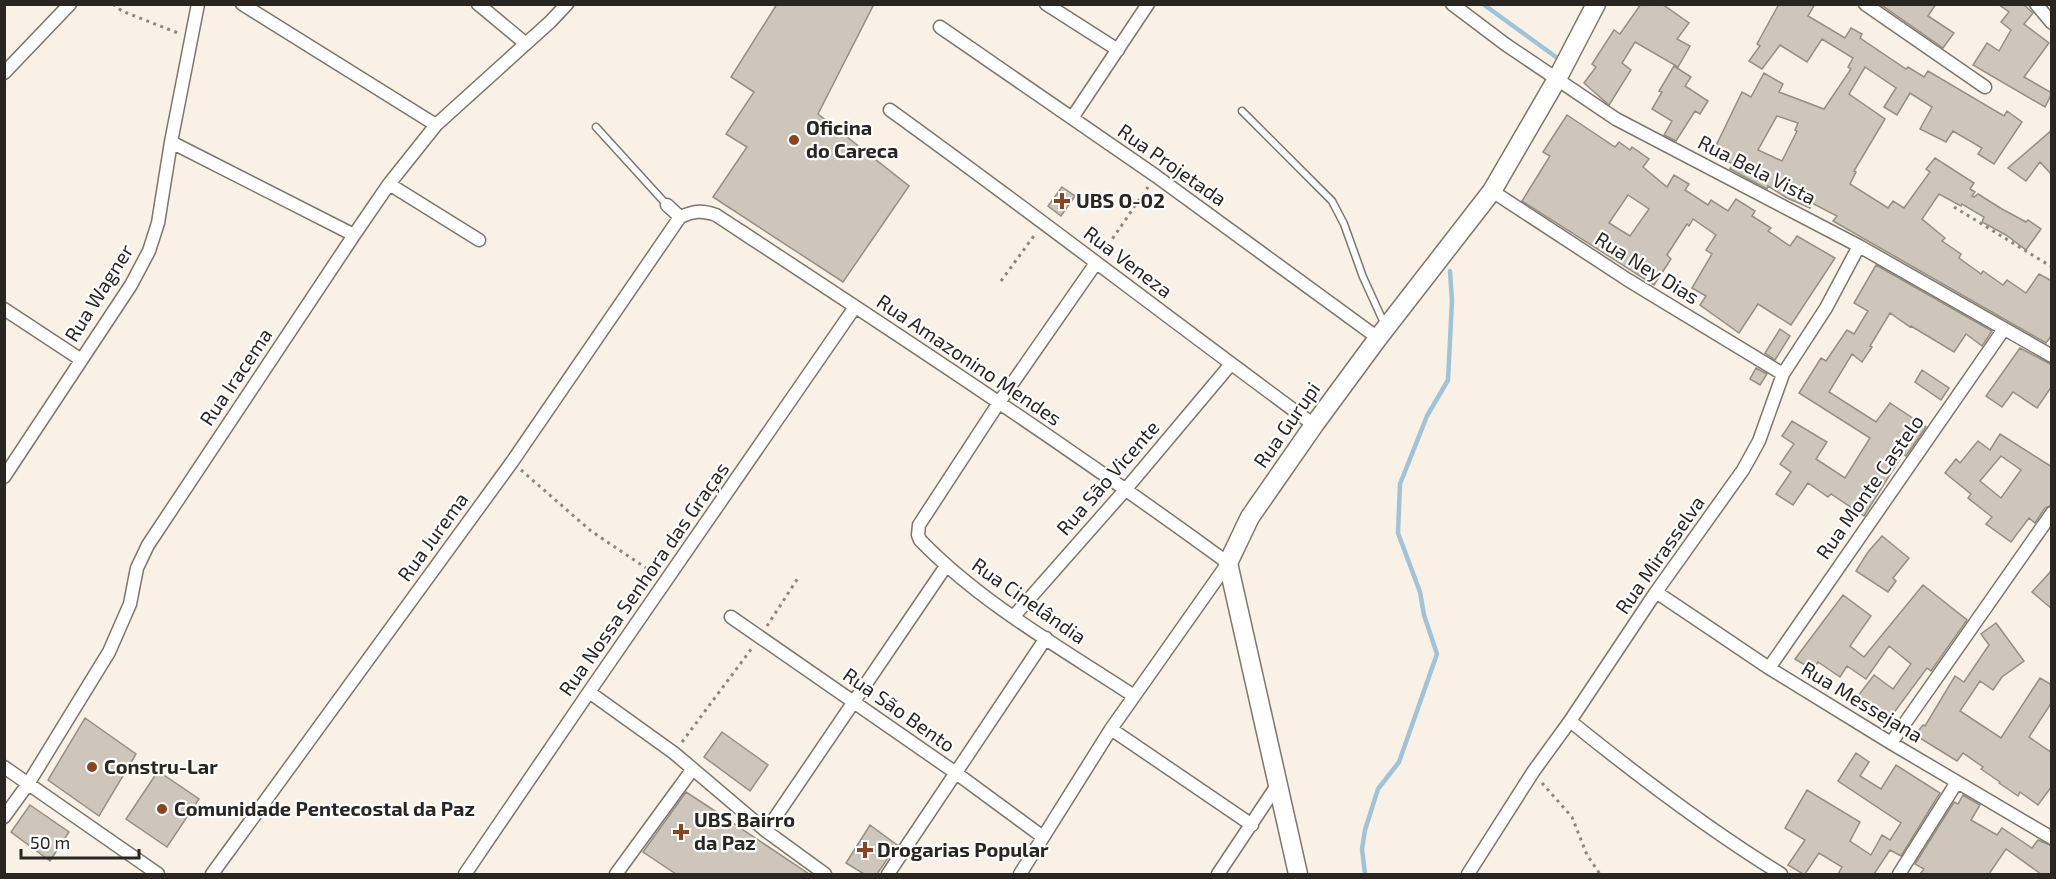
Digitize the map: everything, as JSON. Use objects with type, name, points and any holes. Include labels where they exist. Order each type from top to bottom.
[{"type":"street","points":[[4,73],[70,4]]},
{"type":"street","name":"Rua Wagner","points":[[4,477],[131,285],[149,251],[158,223],[171,141],[198,4]]},
{"type":"street","points":[[242,4],[436,124]]},
{"type":"street","points":[[478,4],[525,43]]},
{"type":"street","name":"Rua Iracema","points":[[4,817],[28,784],[109,652],[130,604],[137,568],[148,545],[389,184],[436,124],[567,4]]},
{"type":"street","points":[[1046,4],[1118,50]]},
{"type":"street","points":[[1072,118],[1148,4]]},
{"type":"street","name":"Rua Bela Vista","points":[[1452,4],[1616,119],[1859,246],[2052,356]]},
{"type":"street","name":"Rua Gurupi","points":[[1020,874],[1111,729],[1228,563],[1250,517],[1382,332],[1492,192],[1557,79],[1596,4]]},
{"type":"street","points":[[1865,4],[1985,87]]},
{"type":"street","points":[[2036,4],[2052,24]]},
{"type":"street","name":"Rua Projetada","points":[[940,27],[1382,332]]},
{"type":"street","name":"Rua Veneza","points":[[890,110],[1044,221],[1096,263],[1314,425]]},
{"type":"street","points":[[171,141],[354,235]]},
{"type":"street","points":[[389,184],[479,240]]},
{"type":"street","name":"Rua Ney Dias","points":[[1492,192],[1628,280],[1783,374]]},
{"type":"street","points":[[667,205],[680,217]]},
{"type":"street","name":"Rua Amazonino Mendes","points":[[680,217],[693,211],[705,211],[716,215],[1126,489],[1228,563]]},
{"type":"street","name":"Rua Jurema","points":[[212,874],[512,462],[680,217]]},
{"type":"street","name":"Rua Mirasselva","points":[[1468,874],[1533,772],[1743,470],[1759,441],[1783,374],[1826,308],[1859,246]]},
{"type":"street","points":[[998,404],[1096,263]]},
{"type":"street","name":"Rua Nossa Senhora das Graças","points":[[465,874],[855,307]]},
{"type":"street","points":[[4,309],[80,359]]},
{"type":"street","name":"Rua Monte Castelo","points":[[1769,668],[2004,328]]},
{"type":"street","name":"Rua São Vicente","points":[[1014,616],[1126,489],[1231,364]]},
{"type":"street","name":"Rua Cinelândia","points":[[998,404],[919,525],[920,540],[946,566],[1014,616],[1134,696]]},
{"type":"street","points":[[1891,743],[2052,513]]},
{"type":"street","points":[[1228,563],[1298,874]]},
{"type":"street","points":[[766,831],[946,566]]},
{"type":"street","name":"Rua Messejana","points":[[1656,592],[1769,668],[2052,838]]},
{"type":"street","name":"Rua São Bento","points":[[731,617],[956,773],[1043,837]]},
{"type":"street","points":[[888,874],[1046,638]]},
{"type":"street","points":[[589,692],[674,753],[766,831],[825,874]]},
{"type":"street","points":[[1570,721],[1696,820],[1781,874]]},
{"type":"street","points":[[1111,729],[1252,825]]},
{"type":"street","points":[[4,767],[158,874]]},
{"type":"street","points":[[616,874],[692,770]]},
{"type":"street","points":[[1899,874],[1957,782]]},
{"type":"street","points":[[1218,874],[1278,784]]},
{"type":"lane","points":[[1242,111],[1332,201],[1344,224],[1382,332]]},
{"type":"lane","points":[[596,127],[667,205]]},
{"type":"path","points":[[113,4],[122,12],[191,38]]},
{"type":"path","points":[[1096,263],[1156,176]]},
{"type":"path","points":[[1954,207],[2052,267]]},
{"type":"path","points":[[1001,281],[1044,221]]},
{"type":"path","points":[[512,462],[591,531],[667,581]]},
{"type":"path","points":[[674,753],[760,637],[798,578]]},
{"type":"path","points":[[1533,772],[1572,817],[1587,855],[1600,874]]},
{"type":"building","name":"Oficina do Careca","points":[[777,4],[874,4],[818,114],[909,186],[843,282],[713,197],[747,147],[726,134],[754,92],[731,77]]},
{"type":"building","points":[[1641,4],[1662,4],[1689,23],[1677,39],[1690,46],[1678,67],[1635,42],[1622,63],[1631,70],[1609,105],[1584,83],[1596,67],[1592,64],[1614,30],[1620,34]]},
{"type":"building","points":[[1779,4],[1815,4],[1808,16],[1845,38],[1851,28],[1862,34],[1860,38],[1906,69],[1908,67],[1924,77],[1928,71],[2004,116],[2007,111],[2022,122],[1994,164],[1978,154],[1982,148],[1953,131],[1946,142],[1920,129],[1932,107],[1910,93],[1897,115],[1884,107],[1896,88],[1865,67],[1849,94],[1885,119],[1854,171],[1856,172],[1850,184],[1888,208],[1893,201],[1904,208],[1930,172],[1926,169],[1935,158],[1974,183],[1970,189],[1975,192],[1972,196],[1978,194],[2041,229],[2026,250],[2006,235],[1982,222],[1984,217],[1939,194],[1922,219],[1945,238],[1942,241],[1961,254],[1959,258],[1981,274],[1983,271],[2003,285],[2007,280],[2026,293],[2039,274],[2052,281],[2052,335],[2046,343],[1833,221],[1837,216],[1812,203],[1810,208],[1787,198],[1768,186],[1767,189],[1730,169],[1733,164],[1712,154],[1742,92],[1751,97],[1764,73],[1783,84],[1779,92],[1824,109],[1851,69],[1848,67],[1853,58],[1822,39],[1807,62],[1780,45],[1762,69],[1749,61],[1760,46],[1757,44]],"holes":[[[1777,116],[1798,123],[1795,130],[1797,131],[1782,161],[1758,150]]]},
{"type":"building","points":[[1880,4],[1936,4],[1928,16],[1954,33],[1943,48]]},
{"type":"building","points":[[1998,4],[2023,4],[2033,13],[2024,24],[2049,43],[2024,77],[2052,93],[2045,107],[1973,65],[1987,43],[1999,51],[2011,30],[2001,22],[2009,12]]},
{"type":"building","points":[[1674,66],[1691,77],[1685,86],[1708,101],[1700,114],[1695,111],[1676,141],[1664,135],[1672,121],[1652,109],[1662,92],[1659,91]]},
{"type":"building","points":[[1567,115],[1615,147],[1619,142],[1630,150],[1632,147],[1649,159],[1643,167],[1667,187],[1674,175],[1689,184],[1685,190],[1708,205],[1711,200],[1728,211],[1736,199],[1755,211],[1752,216],[1771,228],[1768,231],[1790,246],[1797,236],[1835,258],[1791,325],[1758,304],[1739,333],[1700,305],[1706,296],[1692,288],[1712,254],[1706,250],[1716,235],[1693,219],[1689,226],[1687,224],[1667,255],[1671,259],[1654,285],[1522,201],[1550,156],[1543,152]],"holes":[[[1628,195],[1649,209],[1630,236],[1609,223]]]},
{"type":"building","points":[[2052,130],[2052,175],[2040,162],[2026,181],[2008,168]]},
{"type":"building","name":"UBS O-02","points":[[1062,187],[1075,196],[1061,216],[1048,206]]},
{"type":"building","points":[[1876,265],[1992,331],[1982,346],[1966,334],[1954,352],[1890,313],[1862,362],[1852,354],[1829,392],[1876,422],[1890,403],[1926,427],[1906,456],[1903,454],[1864,516],[1831,494],[1828,497],[1808,483],[1793,505],[1776,494],[1791,472],[1780,464],[1794,444],[1782,436],[1792,421],[1827,442],[1816,459],[1845,478],[1870,438],[1799,393],[1821,358],[1826,361],[1847,330],[1854,334],[1868,311],[1854,303]]},
{"type":"building","points":[[1780,329],[1790,336],[1775,360],[1765,353]]},
{"type":"building","points":[[2020,348],[2052,365],[2052,386],[2037,408],[2013,392],[2002,407],[1986,396]]},
{"type":"building","points":[[1756,368],[1767,374],[1760,385],[1750,379]]},
{"type":"building","points":[[1922,370],[1949,388],[1941,400],[1915,382]]},
{"type":"building","points":[[2000,434],[2052,467],[2052,505],[2045,508],[2035,523],[2029,518],[2011,542],[1986,524],[1992,517],[1968,498],[1971,494],[1945,473],[1956,459],[1960,463],[1978,441],[1990,450]],"holes":[[[2001,456],[2021,470],[2001,498],[1980,481]]]},
{"type":"building","points":[[1882,536],[1909,558],[1893,578],[1896,581],[1888,592],[1856,571]]},
{"type":"building","points":[[2052,570],[2052,609],[2032,592]]},
{"type":"building","points":[[1923,585],[1967,620],[1931,671],[1927,668],[1890,718],[1858,696],[1874,675],[1893,689],[1911,664],[1889,646],[1866,679],[1847,666],[1840,677],[1818,662],[1813,670],[1795,659],[1843,595],[1871,616],[1850,646],[1864,657]]},
{"type":"building","points":[[1996,623],[2024,661],[2002,677],[1993,690],[1980,681],[1960,711],[2001,738],[2040,678],[2052,685],[2052,702],[2029,737],[2052,753],[2052,786],[2038,805],[2020,792],[2018,796],[1999,783],[1981,769],[1983,767],[1963,753],[1957,761],[1915,735],[1923,725],[1925,726],[1955,676],[1964,682],[1989,645],[1981,634]]},
{"type":"building","name":"Constru-Lar","points":[[85,718],[136,754],[99,816],[48,780]]},
{"type":"building","points":[[722,732],[768,765],[750,791],[704,757]]},
{"type":"building","points":[[1856,753],[1869,762],[1860,776],[1881,789],[1896,765],[1940,793],[1901,856],[1890,850],[1874,874],[1838,874],[1842,867],[1819,853],[1803,874],[1788,865],[1805,840],[1785,828],[1807,790],[1860,822],[1850,841],[1871,855],[1882,835],[1890,840],[1901,823],[1838,781]]},
{"type":"building","name":"Comunidade Pentecostal da Paz","points":[[158,771],[199,799],[167,847],[126,819]]},
{"type":"building","points":[[686,792],[809,874],[676,874],[643,852]]},
{"type":"building","points":[[1963,795],[1980,805],[1971,820],[1997,835],[2002,828],[2032,848],[2038,840],[2052,846],[2052,874],[2041,874],[2006,849],[1989,874],[1920,874],[1924,869],[1915,864],[1954,802],[1958,804]]},
{"type":"building","points":[[30,805],[69,832],[50,861],[11,832]]},
{"type":"building","points":[[870,825],[897,845],[877,874],[864,874],[846,863]]},
{"type":"waterway","points":[[1483,4],[1556,57]]},
{"type":"waterway","points":[[1365,874],[1362,849],[1365,830],[1378,789],[1399,762],[1437,654],[1424,615],[1420,592],[1398,533],[1400,484],[1427,416],[1448,380],[1452,301],[1450,271]]},
{"type":"place","name":"Oficina do Careca","points":[[794,140]]},
{"type":"place","name":"UBS O-02","points":[[1062,201]]},
{"type":"place","name":"Constru-Lar","points":[[92,767]]},
{"type":"place","name":"Comunidade Pentecostal da Paz","points":[[162,809]]},
{"type":"place","name":"UBS Bairro da Paz","points":[[681,832]]},
{"type":"place","name":"Drogarias Popular","points":[[865,850]]}]
